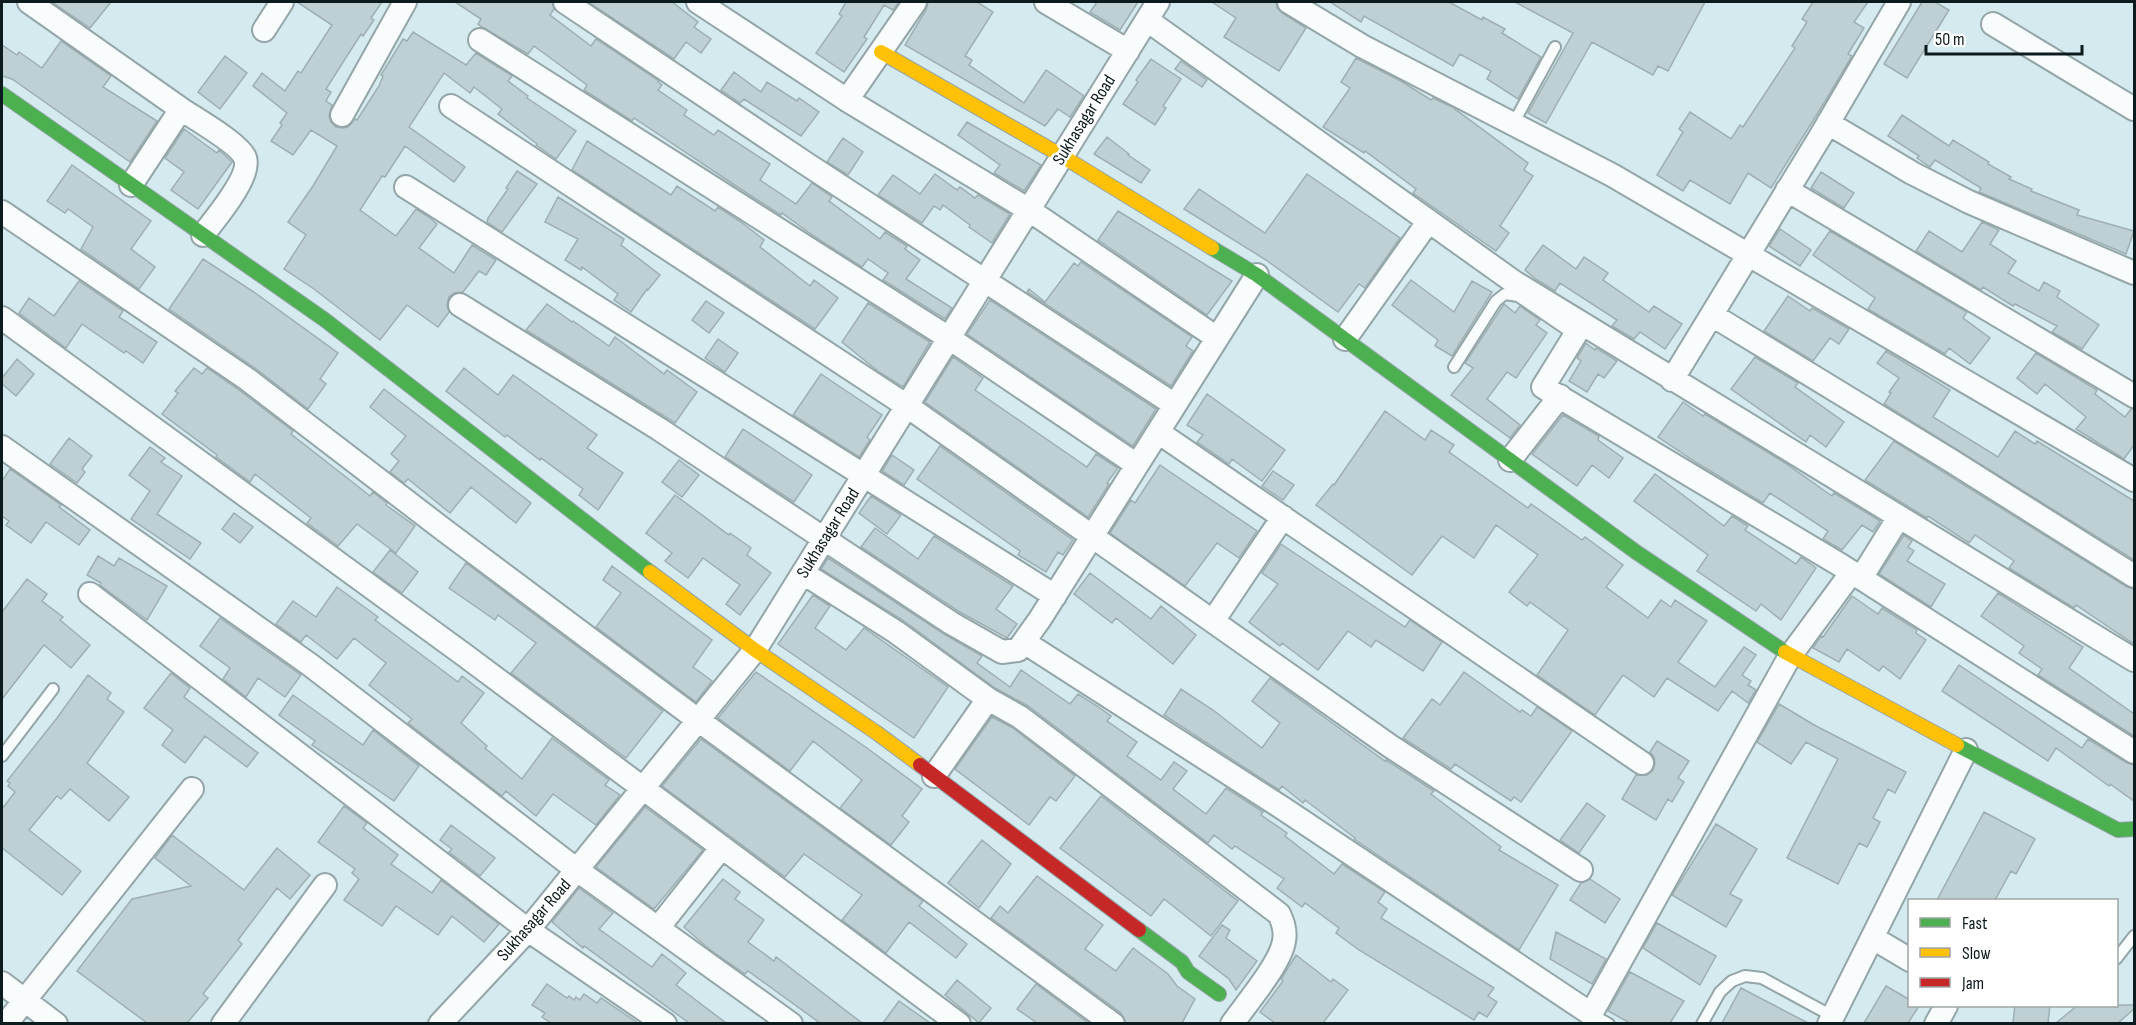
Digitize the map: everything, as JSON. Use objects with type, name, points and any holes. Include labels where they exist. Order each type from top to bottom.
[{"type":"street","points":[[29,2],[234,145],[245,157],[246,169],[239,185],[203,235]]},
{"type":"street","points":[[264,30],[282,2]]},
{"type":"street","points":[[342,115],[405,2]]},
{"type":"street","points":[[566,2],[984,281],[1175,405]]},
{"type":"street","points":[[698,2],[848,100],[1029,210],[1217,338]]},
{"type":"street","points":[[848,100],[915,2]]},
{"type":"street","points":[[1046,2],[1128,51]]},
{"type":"street","points":[[1289,2],[1362,46],[1612,175],[2134,480]]},
{"type":"street","points":[[1672,380],[1899,2]]},
{"type":"street","points":[[1153,11],[1428,222],[1578,329],[1672,380],[2134,660]]},
{"type":"street","name":"Sukhasagar Road","points":[[440,1023],[528,930],[755,650],[1153,11]]},
{"type":"street","points":[[1993,24],[2134,109]]},
{"type":"street","points":[[480,40],[949,338],[1137,465]]},
{"type":"street","points":[[881,52],[1062,156],[1257,275],[1636,552],[1790,656],[2118,830],[2134,829]]},
{"type":"street","points":[[2,94],[325,320],[615,546],[755,650],[877,733],[1182,962],[1188,972],[1219,994]]},
{"type":"street","points":[[451,106],[907,406],[1390,746],[1581,870]]},
{"type":"street","points":[[131,185],[181,109]]},
{"type":"street","points":[[1828,123],[1912,173],[1969,202],[2134,273]]},
{"type":"street","points":[[406,187],[1055,596]]},
{"type":"street","points":[[1787,190],[2134,396]]},
{"type":"street","points":[[2,212],[247,379],[444,531],[698,720],[1113,1023]]},
{"type":"street","points":[[1345,339],[1428,222]]},
{"type":"street","points":[[460,304],[659,429],[951,623],[1002,652],[1018,650],[1024,642],[1257,275]]},
{"type":"street","points":[[1712,315],[1950,460],[2134,576]]},
{"type":"street","points":[[2,318],[223,478],[959,1023]]},
{"type":"street","points":[[1578,329],[1543,387],[1857,575],[2134,752]]},
{"type":"street","points":[[1510,460],[1560,396]]},
{"type":"street","points":[[1158,432],[1642,763]]},
{"type":"street","points":[[2,447],[309,664],[577,870],[791,1023]]},
{"type":"street","points":[[1213,621],[1283,517]]},
{"type":"street","points":[[1024,642],[1600,1018],[1790,656],[1857,575],[1899,517]]},
{"type":"street","points":[[803,573],[896,632],[988,699],[1020,717],[1279,914],[1284,926],[1284,940],[1280,955],[1232,1023]]},
{"type":"street","points":[[90,594],[528,930],[665,1023]]},
{"type":"street","points":[[934,776],[988,699]]},
{"type":"street","points":[[1831,1020],[1966,750]]},
{"type":"street","points":[[6,1023],[192,789]]},
{"type":"street","points":[[658,928],[722,848]]},
{"type":"street","points":[[223,1023],[326,885]]},
{"type":"street","points":[[1873,938],[1908,959]]},
{"type":"street","points":[[2,983],[56,1023]]},
{"type":"street","points":[[1936,1023],[1945,1007]]},
{"type":"lane","points":[[1513,124],[1555,47]]},
{"type":"lane","points":[[1454,367],[1496,301],[1505,294],[1518,296],[1578,329]]},
{"type":"lane","points":[[2,756],[53,689]]},
{"type":"lane","points":[[2118,956],[2134,936]]},
{"type":"lane","points":[[1702,1023],[1720,992],[1732,981],[1745,976],[1762,978],[1831,1020]]},
{"type":"building","points":[[52,2],[111,2],[90,28]]},
{"type":"building","points":[[297,2],[382,2],[371,18],[374,20],[363,36],[361,34],[326,89],[331,92],[326,101],[332,105],[329,116],[336,127],[348,127],[355,119],[357,120],[379,86],[383,76],[381,75],[403,39],[407,41],[413,32],[466,65],[476,53],[512,76],[508,81],[528,96],[527,98],[576,131],[556,159],[498,114],[502,109],[474,87],[470,93],[444,73],[409,127],[465,167],[454,182],[405,146],[360,210],[396,236],[416,209],[429,217],[437,224],[419,248],[454,273],[472,245],[496,260],[486,275],[479,271],[463,292],[454,293],[449,297],[447,305],[449,312],[438,327],[407,305],[380,340],[284,269],[306,235],[288,222],[337,146],[311,130],[293,155],[271,141],[287,113],[253,86],[262,73],[285,91],[298,71],[301,73],[332,25]]},
{"type":"building","points":[[455,2],[552,2],[554,9],[550,15],[591,46],[596,39],[659,81],[662,85],[658,90],[687,110],[684,115],[714,135],[718,130],[770,164],[760,180],[796,204],[812,183],[832,197],[829,201],[880,239],[885,232],[907,246],[905,249],[920,260],[906,279],[952,308],[945,319],[883,280],[888,273],[868,259],[862,267],[634,118],[632,121],[584,90],[587,85],[534,46],[528,54],[482,27],[478,24],[481,19]]},
{"type":"building","points":[[588,2],[672,2],[698,22],[694,27],[711,39],[701,53],[686,42],[674,59]]},
{"type":"building","points":[[846,2],[899,2],[893,10],[884,5],[864,37],[867,39],[844,72],[816,53],[842,16],[839,14]]},
{"type":"building","points":[[928,2],[977,2],[993,12],[965,56],[972,60],[969,65],[1024,103],[1046,70],[1084,96],[1070,117],[1058,109],[1045,126],[905,45],[926,10]]},
{"type":"building","points":[[1097,2],[1138,2],[1120,30],[1090,12]]},
{"type":"building","points":[[1212,2],[1276,2],[1277,8],[1282,13],[1306,28],[1279,71],[1224,37],[1236,18]]},
{"type":"building","points":[[1330,2],[1449,2],[1482,20],[1483,17],[1505,29],[1502,33],[1541,57],[1518,99],[1487,79],[1491,71],[1460,54],[1453,66],[1364,16],[1361,22]]},
{"type":"building","points":[[1515,2],[1705,2],[1668,71],[1658,66],[1653,75],[1592,42],[1546,123],[1528,113],[1573,33]]},
{"type":"building","points":[[1813,2],[1868,2],[1854,22],[1864,28],[1848,54],[1852,56],[1771,188],[1748,173],[1730,204],[1690,180],[1683,191],[1657,175],[1683,132],[1679,129],[1690,112],[1731,139],[1740,125],[1743,127],[1795,48],[1792,46],[1807,22],[1802,19]]},
{"type":"building","points":[[1922,2],[1935,2],[1949,10],[1907,78],[1884,64]]},
{"type":"building","points":[[61,41],[111,76],[103,87],[157,121],[130,162],[12,79],[2,76],[2,45],[17,55],[19,52],[42,68]]},
{"type":"building","points":[[225,56],[247,73],[220,109],[198,92]]},
{"type":"building","points":[[1356,58],[1401,81],[1431,100],[1433,98],[1452,107],[1528,163],[1524,170],[1533,176],[1500,226],[1509,233],[1496,251],[1413,193],[1416,189],[1365,151],[1364,153],[1323,127],[1350,88],[1341,82]]},
{"type":"building","points":[[1151,59],[1181,79],[1163,106],[1166,108],[1155,125],[1123,104]]},
{"type":"building","points":[[1181,61],[1207,80],[1202,87],[1175,69]]},
{"type":"building","points":[[734,72],[761,92],[767,82],[797,101],[799,98],[819,112],[801,136],[744,99],[740,103],[721,90]]},
{"type":"building","points":[[1902,115],[1949,146],[1953,140],[2011,177],[2009,179],[2032,189],[2031,191],[2079,210],[2077,215],[2134,231],[2126,254],[1979,192],[1981,188],[1935,160],[1930,167],[1917,158],[1919,156],[1888,136]]},
{"type":"building","points":[[967,122],[1041,165],[1024,191],[994,173],[1000,165],[958,135]]},
{"type":"building","points":[[184,129],[217,153],[219,150],[232,162],[198,209],[171,190],[184,172],[165,158]]},
{"type":"building","points":[[1107,137],[1150,170],[1141,183],[1094,154]]},
{"type":"building","points":[[843,138],[863,152],[848,175],[827,162]]},
{"type":"building","points":[[587,141],[671,195],[677,186],[715,211],[718,207],[764,240],[760,247],[810,286],[814,280],[838,298],[815,329],[572,170]]},
{"type":"building","points":[[72,165],[151,221],[131,249],[155,267],[139,289],[81,249],[93,227],[68,209],[65,213],[47,201]]},
{"type":"building","points":[[517,171],[537,184],[502,232],[487,222]]},
{"type":"building","points":[[1821,172],[1854,193],[1844,208],[1811,188]]},
{"type":"building","points":[[935,174],[957,190],[960,187],[975,198],[978,195],[1010,214],[992,243],[943,205],[940,210],[934,206],[922,223],[878,195],[893,175],[920,194]]},
{"type":"building","points":[[1307,174],[1400,238],[1365,288],[1359,284],[1338,312],[1266,260],[1184,209],[1199,189],[1265,233]]},
{"type":"building","points":[[558,197],[624,239],[621,245],[660,275],[631,312],[614,300],[618,294],[582,267],[581,270],[565,260],[578,239],[545,222]]},
{"type":"building","points":[[1118,211],[1232,281],[1207,315],[1098,240]]},
{"type":"building","points":[[1982,222],[1999,230],[1990,244],[2016,261],[2008,273],[2039,291],[2044,282],[2060,291],[2057,297],[2099,325],[2082,349],[2052,332],[2057,326],[2015,304],[2013,306],[1983,287],[1981,290],[1916,251],[1929,231],[1962,252]]},
{"type":"building","points":[[1780,229],[1811,250],[1800,266],[1769,246]]},
{"type":"building","points":[[1830,231],[1967,312],[1963,318],[1990,338],[1970,364],[1949,348],[1945,354],[1868,309],[1875,298],[1813,255]]},
{"type":"building","points":[[1543,245],[1576,269],[1584,257],[1608,273],[1603,280],[1649,312],[1654,306],[1682,324],[1665,349],[1640,332],[1634,339],[1612,326],[1617,320],[1560,283],[1555,291],[1525,270]]},
{"type":"building","points":[[203,259],[254,292],[338,353],[320,379],[326,384],[308,409],[255,368],[169,309]]},
{"type":"building","points":[[1081,262],[1192,337],[1186,346],[1193,351],[1171,386],[1027,292],[1029,289],[1045,302],[1074,263],[1078,266]]},
{"type":"building","points":[[1411,280],[1454,312],[1472,281],[1492,292],[1452,356],[1435,346],[1438,340],[1392,305]]},
{"type":"building","points":[[79,281],[123,311],[119,317],[157,342],[143,363],[126,351],[124,353],[82,324],[66,348],[19,313],[29,298],[54,316]]},
{"type":"building","points":[[1788,296],[1810,311],[1812,308],[1849,329],[1839,344],[1830,338],[1813,361],[1764,331]]},
{"type":"building","points":[[990,300],[1156,409],[1133,446],[967,334]]},
{"type":"building","points":[[706,301],[724,313],[709,333],[692,320]]},
{"type":"building","points":[[868,303],[930,342],[903,387],[879,372],[842,342]]},
{"type":"building","points":[[547,304],[609,346],[615,337],[664,374],[667,370],[697,392],[675,423],[526,330]]},
{"type":"building","points":[[1504,304],[1515,313],[1520,306],[1540,320],[1536,325],[1547,333],[1516,378],[1507,372],[1487,399],[1520,425],[1510,438],[1451,395],[1473,368],[1465,363]]},
{"type":"building","points":[[718,339],[738,353],[725,372],[705,358]]},
{"type":"building","points":[[1586,343],[1617,361],[1604,378],[1598,374],[1587,392],[1569,381],[1581,361],[1577,358]]},
{"type":"building","points":[[1886,351],[1950,390],[1933,417],[1998,457],[2015,431],[2035,444],[2037,441],[2134,501],[2134,560],[1884,404],[1899,378],[1877,363]]},
{"type":"building","points":[[2036,353],[2097,390],[2095,394],[2125,417],[2131,409],[2134,409],[2134,445],[2124,459],[2076,429],[2086,417],[2045,384],[2037,394],[2017,378]]},
{"type":"building","points":[[953,357],[983,378],[975,390],[1087,467],[1096,454],[1118,468],[1088,517],[925,402]]},
{"type":"building","points":[[1755,357],[1798,383],[1795,387],[1844,422],[1826,447],[1810,435],[1806,442],[1731,389]]},
{"type":"building","points":[[17,359],[34,374],[16,396],[2,384],[2,378]]},
{"type":"building","points":[[194,368],[202,374],[207,368],[239,390],[293,431],[291,434],[370,496],[373,492],[387,503],[386,505],[415,526],[396,553],[357,524],[338,546],[307,523],[311,518],[255,474],[250,482],[162,414],[178,393],[175,391]]},
{"type":"building","points":[[464,368],[498,395],[513,375],[597,435],[587,448],[623,473],[598,510],[579,495],[583,489],[507,435],[505,437],[446,391]]},
{"type":"building","points":[[821,374],[882,415],[867,437],[870,440],[859,457],[793,415]]},
{"type":"building","points":[[384,389],[531,503],[516,523],[471,487],[450,513],[408,479],[404,483],[390,472],[399,461],[391,454],[406,436],[370,407]]},
{"type":"building","points":[[1207,394],[1285,450],[1262,481],[1232,459],[1229,464],[1197,442],[1203,435],[1187,425]]},
{"type":"building","points":[[1683,402],[1785,463],[1832,496],[1834,493],[1880,521],[1873,532],[1862,525],[1842,550],[1823,539],[1828,531],[1770,493],[1763,503],[1658,437]]},
{"type":"building","points":[[1385,411],[1425,440],[1431,430],[1454,445],[1449,452],[1528,508],[1531,504],[1582,540],[1585,537],[1623,565],[1606,587],[1648,618],[1661,600],[1671,607],[1675,600],[1707,621],[1678,662],[1715,687],[1744,647],[1756,655],[1742,675],[1751,681],[1748,685],[1756,690],[1748,703],[1732,691],[1718,711],[1667,678],[1654,697],[1623,675],[1595,715],[1537,675],[1568,630],[1530,602],[1527,606],[1509,592],[1538,555],[1496,525],[1474,558],[1442,536],[1412,575],[1316,505],[1334,485]]},
{"type":"building","points":[[1563,415],[1599,436],[1598,440],[1623,458],[1609,478],[1592,465],[1577,486],[1532,454]]},
{"type":"building","points":[[743,429],[812,475],[794,502],[725,457]]},
{"type":"building","points":[[69,438],[92,456],[82,469],[85,472],[77,483],[50,464]]},
{"type":"building","points":[[1894,441],[2127,587],[2134,589],[2134,644],[2076,605],[2074,608],[2009,568],[2014,561],[1975,535],[1969,543],[1928,516],[1927,518],[1865,480]]},
{"type":"building","points":[[940,446],[1073,540],[1063,555],[1058,552],[1046,572],[1018,555],[1020,551],[917,479]]},
{"type":"building","points":[[150,447],[165,458],[161,462],[182,476],[157,514],[201,543],[190,559],[131,519],[150,491],[129,475]]},
{"type":"building","points":[[892,455],[914,470],[904,485],[882,471]]},
{"type":"building","points":[[679,460],[699,475],[682,497],[662,482]]},
{"type":"building","points":[[1160,465],[1257,531],[1239,558],[1217,543],[1185,586],[1110,533],[1131,500],[1135,503]]},
{"type":"building","points":[[10,469],[61,505],[59,507],[90,530],[79,545],[46,522],[31,543],[6,525],[9,521],[2,516],[2,481]]},
{"type":"building","points":[[1273,471],[1294,485],[1283,500],[1262,486]]},
{"type":"building","points":[[1655,474],[1724,526],[1732,516],[1748,526],[1745,530],[1796,564],[1801,557],[1816,568],[1781,620],[1761,604],[1756,611],[1697,571],[1708,555],[1634,501]]},
{"type":"building","points":[[675,495],[729,535],[730,533],[751,548],[747,555],[771,573],[740,615],[726,604],[740,585],[703,558],[688,578],[665,561],[672,553],[646,533]]},
{"type":"building","points":[[871,496],[901,515],[887,534],[859,513]]},
{"type":"building","points":[[234,513],[253,527],[240,543],[222,529]]},
{"type":"building","points":[[875,528],[918,559],[934,536],[1013,586],[996,609],[1017,624],[1007,638],[958,611],[861,547]]},
{"type":"building","points":[[1904,535],[1912,541],[1908,547],[1914,551],[1907,561],[1945,584],[1931,607],[1879,574]]},
{"type":"building","points":[[1281,544],[1405,627],[1410,620],[1442,642],[1423,671],[1376,640],[1371,647],[1348,631],[1318,670],[1282,643],[1280,646],[1249,622],[1278,584],[1262,573]]},
{"type":"building","points":[[390,550],[418,572],[402,593],[373,572]]},
{"type":"building","points":[[98,556],[114,566],[119,558],[167,586],[147,620],[100,585],[101,583],[87,575]]},
{"type":"building","points":[[828,558],[944,634],[982,656],[977,663],[1010,687],[1021,670],[1070,704],[1078,694],[1097,706],[1111,716],[1107,721],[1137,742],[1127,756],[1161,780],[1174,762],[1187,771],[1173,789],[1206,814],[1226,788],[1263,812],[1261,815],[1287,833],[1285,836],[1334,874],[1342,864],[1385,892],[1378,902],[1387,909],[1381,918],[1494,988],[1488,996],[1497,1002],[1487,1017],[1479,1012],[1474,1020],[1359,950],[1336,933],[1339,928],[1305,903],[1302,907],[1277,888],[1284,879],[1235,846],[1232,849],[1214,835],[1208,843],[1028,706],[995,688],[904,621],[821,569]]},
{"type":"building","points":[[466,563],[663,711],[626,758],[511,673],[536,643],[498,615],[495,620],[449,588]]},
{"type":"building","points":[[612,566],[712,640],[693,667],[712,681],[696,702],[596,627],[621,593],[603,580]]},
{"type":"building","points":[[1090,573],[1151,619],[1161,606],[1196,635],[1173,664],[1116,618],[1112,623],[1074,594]]},
{"type":"building","points":[[27,579],[47,594],[42,601],[63,617],[60,620],[90,645],[71,668],[44,645],[2,699],[2,612]]},
{"type":"building","points":[[337,587],[378,617],[375,620],[458,682],[462,676],[484,693],[461,723],[487,746],[485,748],[522,779],[552,738],[609,780],[605,785],[620,795],[596,825],[553,794],[536,816],[506,791],[502,796],[408,723],[412,719],[369,685],[386,663],[354,638],[337,659],[306,635],[301,642],[276,624],[293,601],[316,617]]},
{"type":"building","points":[[1998,593],[2083,647],[2069,668],[2134,714],[2134,736],[2038,675],[2042,669],[2019,653],[2024,646],[1981,616]]},
{"type":"building","points":[[813,595],[830,606],[815,628],[846,650],[864,628],[948,687],[914,738],[778,644]]},
{"type":"building","points":[[1852,596],[1878,614],[1882,608],[1917,630],[1916,633],[1926,640],[1900,679],[1883,666],[1879,671],[1847,649],[1839,662],[1813,648]]},
{"type":"building","points":[[220,618],[301,675],[285,697],[258,678],[246,697],[223,679],[230,668],[200,646]]},
{"type":"building","points":[[1959,665],[2082,748],[2088,739],[2134,765],[2134,801],[2056,748],[2048,761],[1942,691]]},
{"type":"building","points":[[756,672],[867,748],[922,789],[902,816],[909,822],[891,845],[840,808],[862,780],[813,741],[790,771],[718,718]]},
{"type":"building","points":[[1464,672],[1520,712],[1522,710],[1531,716],[1537,707],[1572,731],[1521,802],[1514,797],[1511,801],[1455,764],[1451,769],[1403,738],[1432,699],[1440,705]]},
{"type":"building","points":[[171,673],[190,688],[184,697],[258,753],[247,767],[205,736],[185,763],[162,745],[173,730],[144,708]]},
{"type":"building","points":[[88,675],[111,693],[107,699],[124,712],[87,763],[129,797],[109,821],[70,789],[61,799],[57,796],[29,830],[81,871],[62,895],[2,848],[2,809],[15,792],[8,786],[10,783],[7,781]]},
{"type":"building","points":[[1270,678],[1385,761],[1434,791],[1431,794],[1501,847],[1499,850],[1558,885],[1519,950],[1354,839],[1305,800],[1303,803],[1282,786],[1279,790],[1164,715],[1181,689],[1213,710],[1262,748],[1280,723],[1252,701]]},
{"type":"building","points":[[293,695],[363,745],[373,730],[419,766],[394,801],[312,745],[315,741],[279,715]]},
{"type":"building","points":[[1779,704],[1816,726],[1906,772],[1895,793],[1888,789],[1873,818],[1880,822],[1867,847],[1859,843],[1838,884],[1787,858],[1838,759],[1806,742],[1791,764],[1757,742]]},
{"type":"building","points":[[992,717],[1013,728],[1075,776],[1056,801],[1050,797],[1029,825],[955,769]]},
{"type":"building","points":[[701,739],[923,901],[919,906],[967,944],[956,958],[909,922],[886,953],[842,920],[862,895],[804,854],[785,877],[662,786]]},
{"type":"building","points":[[1657,741],[1689,761],[1678,778],[1684,782],[1672,802],[1668,799],[1656,820],[1622,799],[1636,775],[1647,775],[1653,770],[1654,757],[1650,752]]},
{"type":"building","points":[[1101,796],[1238,901],[1211,936],[1164,899],[1151,916],[1060,848]]},
{"type":"building","points":[[1587,803],[1605,816],[1579,853],[1560,840]]},
{"type":"building","points":[[344,806],[367,823],[363,828],[398,855],[391,864],[432,893],[441,880],[499,924],[484,942],[452,916],[438,935],[396,906],[382,926],[344,900],[359,879],[352,873],[355,869],[318,842]]},
{"type":"building","points":[[645,807],[703,850],[654,909],[596,867]]},
{"type":"building","points":[[1984,812],[2035,839],[2016,874],[2011,871],[1996,899],[1938,899]]},
{"type":"building","points":[[1716,824],[1757,849],[1730,894],[1742,900],[1726,927],[1672,895]]},
{"type":"building","points":[[451,825],[495,858],[480,876],[449,852],[452,849],[440,840]]},
{"type":"building","points":[[172,835],[244,890],[277,848],[310,875],[290,899],[277,888],[238,940],[242,944],[203,994],[208,998],[187,1023],[147,1023],[77,971],[132,899],[191,886],[155,858]]},
{"type":"building","points":[[982,840],[1011,864],[979,908],[948,883]]},
{"type":"building","points":[[1037,876],[1103,925],[1085,949],[1116,971],[1133,948],[1168,974],[1177,986],[1195,999],[1182,1023],[1126,1023],[1121,1013],[991,918],[1000,906],[1008,913]]},
{"type":"building","points":[[723,879],[740,892],[735,899],[764,920],[748,942],[774,961],[776,957],[862,1023],[820,1023],[748,971],[745,974],[709,949],[684,927]]},
{"type":"building","points":[[1590,879],[1620,899],[1605,923],[1570,900],[1581,883]]},
{"type":"building","points":[[579,888],[613,913],[599,929],[652,967],[662,954],[686,973],[676,985],[726,1023],[689,1023],[584,946],[583,948],[552,922]]},
{"type":"building","points":[[1657,923],[1716,956],[1700,985],[1643,948]]},
{"type":"building","points":[[1222,925],[1230,930],[1226,938],[1257,961],[1236,990],[1229,979],[1199,956]]},
{"type":"building","points":[[1556,932],[1606,959],[1592,984],[1550,959]]},
{"type":"building","points":[[1296,955],[1331,982],[1333,979],[1348,990],[1323,1023],[1275,1023],[1260,1012],[1283,981],[1281,979]]},
{"type":"building","points":[[1630,972],[1684,1001],[1670,1023],[1630,1023],[1608,1011]]},
{"type":"building","points":[[957,980],[991,1008],[979,1023],[945,995]]},
{"type":"building","points":[[547,984],[567,998],[569,996],[574,1000],[576,997],[580,1000],[584,994],[597,1003],[601,998],[638,1023],[551,1023],[542,1017],[545,1013],[532,1005]]},
{"type":"building","points":[[1036,984],[1087,1022],[1037,1023],[1017,1009]]},
{"type":"building","points":[[1886,986],[1908,999],[1908,1007],[1918,1007],[1908,1023],[1864,1023]]},
{"type":"building","points":[[1741,988],[1808,1023],[1722,1023]]},
{"type":"building","points":[[899,1001],[930,1023],[883,1023]]},
{"type":"building","points":[[2134,1005],[2134,1009],[2118,1023],[2056,1023],[2076,1007]]},
{"type":"building","points":[[2015,1007],[2050,1007],[2048,1023],[2013,1023]]},
{"type":"traffic: fast","points":[[2,94],[325,320],[650,572]]},
{"type":"traffic: fast","points":[[1212,248],[1257,275],[1636,552],[1785,652]]},
{"type":"traffic: fast","points":[[1957,745],[2118,830],[2134,829]]},
{"type":"traffic: fast","points":[[1139,930],[1182,962],[1188,972],[1219,994]]},
{"type":"traffic: slow","points":[[881,52],[1062,156],[1212,248]]},
{"type":"traffic: slow","points":[[650,572],[755,650],[920,765]]},
{"type":"traffic: slow","points":[[1785,652],[1957,745]]},
{"type":"traffic: jam","points":[[920,765],[1139,930]]}]
